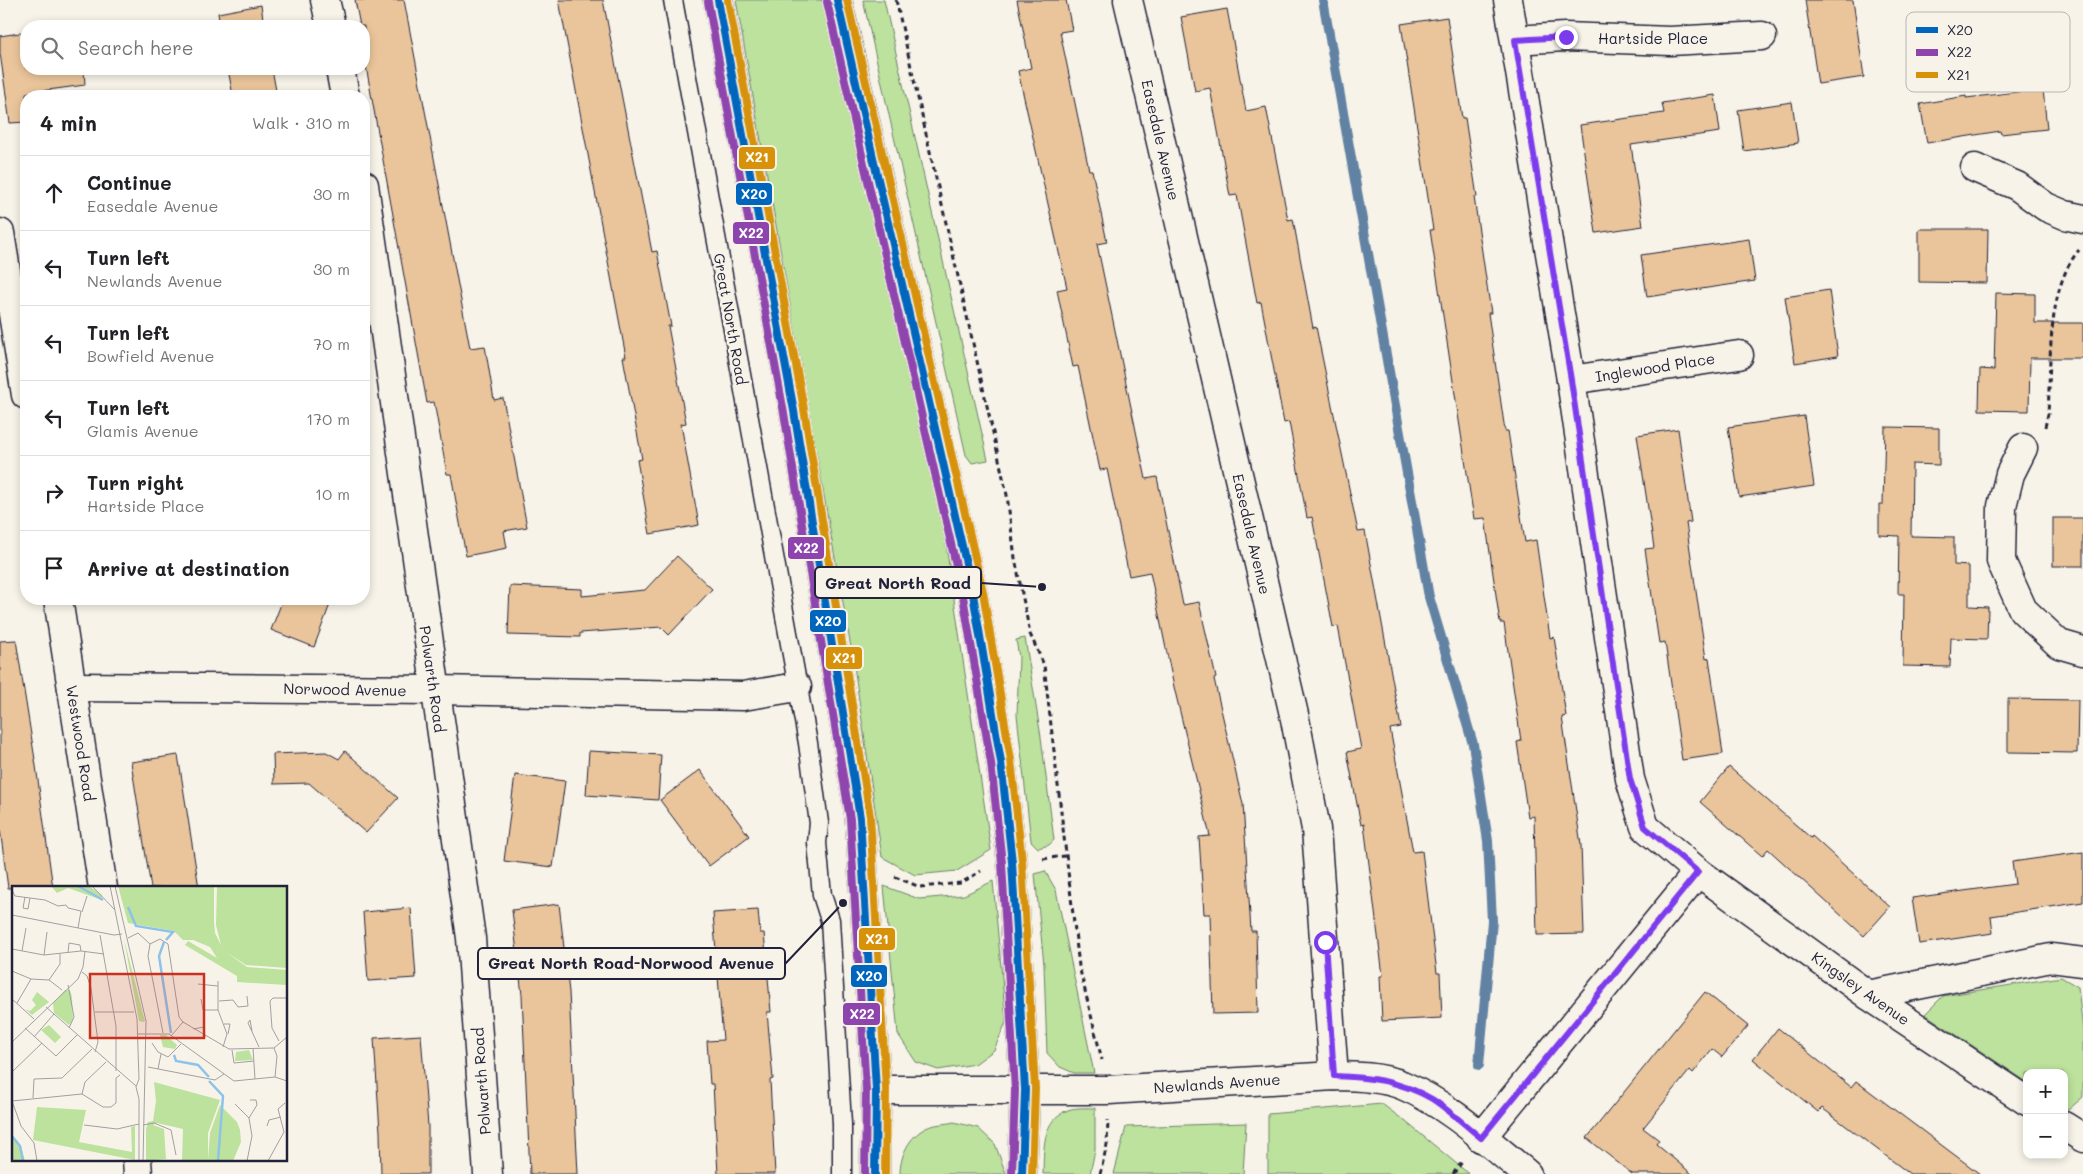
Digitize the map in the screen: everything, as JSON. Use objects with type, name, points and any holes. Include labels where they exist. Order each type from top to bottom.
[{"type":"street","points":[[325,0],[330,20]]},
{"type":"street","points":[[718,0],[795,421],[860,818],[876,1090],[875,1174]]},
{"type":"street","points":[[837,0],[973,594],[1001,762],[1012,862],[1025,1090],[1022,1174]]},
{"type":"street","name":"Easedale Avenue","points":[[1128,0],[1295,719],[1316,829],[1334,1076]]},
{"type":"street","name":"Kingsley Avenue","points":[[1508,0],[1571,380],[1630,779],[1645,827],[1698,872],[1868,995],[2023,1098]]},
{"type":"street","name":"Hartside Place","points":[[1515,40],[1566,37],[1670,41],[1762,36]]},
{"type":"street","points":[[341,75],[344,90]]},
{"type":"street","points":[[1975,168],[2016,186],[2046,207],[2065,215],[2083,219]]},
{"type":"street","name":"Polwarth Road","points":[[370,228],[434,690],[471,938],[488,1174]]},
{"type":"street","points":[[0,233],[20,358]]},
{"type":"street","name":"Inglewood Place","points":[[1571,380],[1740,355]]},
{"type":"street","points":[[2023,448],[2010,474],[2002,506],[2001,561],[2023,610],[2059,644],[2083,651]]},
{"type":"street","name":"Westwood Road","points":[[59,605],[104,886]]},
{"type":"street","name":"Norwood Avenue","points":[[72,687],[434,690],[743,696],[797,687]]},
{"type":"street","points":[[1481,1138],[1698,872]]},
{"type":"street","points":[[1868,995],[2051,958],[2083,962]]},
{"type":"street","name":"Newlands Avenue","points":[[876,1090],[1109,1090],[1334,1076],[1367,1077],[1400,1084],[1432,1100],[1527,1174]]},
{"type":"street","points":[[2068,1129],[2083,1138]]},
{"type":"lane","name":"Great North Road","points":[[673,0],[808,743],[819,823],[817,843],[822,895],[830,920],[842,1124],[842,1174]]},
{"type":"path","points":[[896,0],[1007,495],[1014,558],[1030,634],[1044,665],[1079,966],[1109,1090],[1107,1145],[1100,1174]]},
{"type":"path","points":[[2023,448],[2044,430],[2048,414],[2054,318],[2059,288],[2070,261],[2083,246]]},
{"type":"path","points":[[863,878],[891,875],[920,886],[961,883],[989,866],[1065,856]]},
{"type":"green space","points":[[736,0],[822,0],[944,531],[991,850],[957,871],[915,875],[882,857],[853,659]]},
{"type":"green space","points":[[863,0],[884,0],[988,460],[972,463],[966,455]]},
{"type":"green space","points":[[1025,638],[1041,737],[1054,840],[1049,845],[1038,848],[1031,841],[1017,715],[1019,657],[1016,640]]},
{"type":"green space","points":[[1045,871],[1056,890],[1094,1073],[1074,1073],[1060,1067],[1047,1053],[1044,965],[1035,874]]},
{"type":"green space","points":[[993,881],[1006,1022],[994,1050],[975,1064],[938,1070],[916,1062],[898,1034],[884,886],[919,899],[964,895]]},
{"type":"green space","points":[[2061,977],[2078,987],[2083,1031],[2083,1097],[2068,1110],[2068,1069],[2023,1069],[2023,1079],[1925,1014],[1943,996]]},
{"type":"green space","points":[[1382,1104],[1469,1174],[1268,1174],[1268,1114]]},
{"type":"green space","points":[[1095,1108],[1095,1150],[1090,1174],[1043,1174],[1044,1146],[1048,1128],[1053,1121],[1068,1110]]},
{"type":"green space","points":[[954,1122],[978,1128],[995,1144],[1006,1174],[900,1174],[904,1154],[910,1141],[915,1136],[929,1127]]},
{"type":"green space","points":[[1246,1123],[1243,1174],[1114,1174],[1126,1127]]},
{"type":"building","points":[[355,0],[404,0],[470,348],[485,346],[494,400],[503,398],[527,527],[504,531],[507,548],[466,556],[451,474],[447,474],[434,402],[427,403],[368,75],[370,75],[370,20],[359,20]]},
{"type":"building","points":[[559,0],[603,0],[652,252],[657,251],[671,326],[668,326],[686,423],[681,424],[699,525],[650,534],[637,460],[642,459],[623,357],[626,357]]},
{"type":"building","points":[[1017,0],[1066,0],[1072,30],[1060,32],[1089,170],[1092,170],[1107,242],[1097,244],[1146,479],[1157,477],[1183,605],[1199,602],[1216,678],[1214,679],[1243,804],[1251,931],[1256,931],[1258,1013],[1213,1014],[1210,914],[1204,914],[1199,837],[1210,836],[1174,687],[1150,572],[1129,576],[1107,469],[1100,470],[1078,366],[1073,367],[1057,290],[1067,288],[1018,71],[1031,68]]},
{"type":"building","points":[[1805,0],[1853,0],[1864,77],[1818,84]]},
{"type":"building","points":[[261,5],[263,20],[219,20],[218,13]]},
{"type":"building","points":[[1227,9],[1246,111],[1266,107],[1288,220],[1293,219],[1313,328],[1316,327],[1358,532],[1365,531],[1401,727],[1390,729],[1413,852],[1422,851],[1437,973],[1440,973],[1442,1018],[1382,1021],[1380,976],[1383,976],[1364,824],[1361,825],[1347,752],[1361,749],[1338,626],[1333,627],[1312,517],[1307,518],[1289,422],[1284,423],[1261,302],[1257,303],[1237,195],[1230,196],[1210,88],[1195,91],[1181,17]]},
{"type":"building","points":[[1447,17],[1462,118],[1465,118],[1477,197],[1474,197],[1491,313],[1488,313],[1505,431],[1508,431],[1525,542],[1536,540],[1550,638],[1554,637],[1566,716],[1562,717],[1581,845],[1584,934],[1537,935],[1534,816],[1528,817],[1517,742],[1521,741],[1504,623],[1500,623],[1485,518],[1474,519],[1430,230],[1433,230],[1401,24]]},
{"type":"building","points":[[20,33],[20,75],[84,75],[85,85],[48,90],[20,90],[20,122],[10,123],[0,53],[0,36]]},
{"type":"building","points":[[229,75],[273,75],[276,90],[232,90]]},
{"type":"building","points":[[2017,92],[2043,92],[2047,129],[2001,134],[2000,131],[1927,143],[1920,104],[1966,96],[1966,98]]},
{"type":"building","points":[[1715,95],[1720,132],[1631,145],[1643,226],[1596,233],[1580,125],[1664,113],[1662,103]]},
{"type":"building","points":[[1792,102],[1798,143],[1744,151],[1738,110]]},
{"type":"building","points":[[1919,229],[1988,229],[1987,283],[1919,282]]},
{"type":"building","points":[[1749,239],[1755,281],[1647,297],[1641,255]]},
{"type":"building","points":[[1829,290],[1838,356],[1795,363],[1785,297]]},
{"type":"building","points":[[1996,293],[2035,294],[2035,323],[2083,323],[2083,358],[2030,358],[2029,411],[1979,410],[1980,369],[1994,370]]},
{"type":"building","points":[[1804,416],[1814,486],[1739,497],[1728,427]]},
{"type":"building","points":[[1885,427],[1939,428],[1939,465],[1912,464],[1911,536],[1954,537],[1954,565],[1969,566],[1969,606],[1988,607],[1987,639],[1951,638],[1950,667],[1903,666],[1904,594],[1898,594],[1899,536],[1879,535],[1879,504],[1883,504]]},
{"type":"building","points":[[1678,429],[1691,522],[1686,523],[1706,659],[1709,658],[1723,754],[1682,760],[1665,642],[1659,643],[1645,549],[1654,548],[1637,435]]},
{"type":"building","points":[[2053,518],[2083,518],[2083,566],[2053,566]]},
{"type":"building","points":[[677,556],[712,589],[669,635],[661,627],[580,633],[580,637],[508,635],[510,586],[582,589],[582,596],[645,590]]},
{"type":"building","points":[[281,605],[330,605],[314,647],[271,630]]},
{"type":"building","points":[[16,640],[53,886],[12,886],[12,888],[8,888],[0,829],[0,641]]},
{"type":"building","points":[[2008,699],[2078,700],[2077,753],[2008,752]]},
{"type":"building","points":[[345,751],[398,798],[366,833],[309,783],[274,784],[273,754],[326,752],[339,759]]},
{"type":"building","points":[[589,751],[661,755],[658,800],[586,795]]},
{"type":"building","points":[[178,755],[199,886],[151,886],[131,762]]},
{"type":"building","points":[[1729,767],[1811,838],[1812,836],[1890,907],[1864,936],[1768,849],[1762,856],[1700,802]]},
{"type":"building","points":[[700,770],[749,836],[709,866],[660,800]]},
{"type":"building","points":[[515,775],[565,781],[553,867],[504,861]]},
{"type":"building","points":[[2083,852],[2083,902],[1991,916],[1993,933],[1919,944],[1912,898],[2015,884],[2012,862]]},
{"type":"building","points":[[559,904],[569,992],[578,1174],[530,1174],[522,995],[512,910]]},
{"type":"building","points":[[411,908],[416,978],[368,981],[363,912]]},
{"type":"building","points":[[758,910],[760,933],[764,933],[771,1012],[767,1012],[773,1079],[770,1080],[775,1174],[718,1174],[713,1084],[710,1084],[707,1041],[723,1040],[713,913]]},
{"type":"building","points":[[1705,992],[1748,1026],[1722,1057],[1712,1049],[1693,1073],[1690,1070],[1643,1128],[1659,1140],[1656,1144],[1692,1174],[1632,1174],[1587,1138]]},
{"type":"building","points":[[1778,1028],[1851,1087],[1856,1081],[1980,1174],[1910,1174],[1822,1108],[1818,1112],[1753,1059]]},
{"type":"building","points":[[421,1035],[428,1126],[428,1174],[381,1174],[374,1038]]},
{"type":"waterway","points":[[1323,0],[1429,597],[1473,744],[1488,841],[1492,921],[1479,1065]]},
{"type":"transit line","name":"X20","points":[[718,0],[794,411],[860,818],[876,1090],[875,1174]]},
{"type":"transit line","name":"X21","points":[[728,0],[804,409],[870,816],[886,1089],[885,1174]]},
{"type":"transit line","name":"X20","points":[[837,0],[973,594],[1001,762],[1012,862],[1025,1090],[1022,1174]]},
{"type":"transit line","name":"X21","points":[[847,0],[983,592],[1011,760],[1022,861],[1035,1089],[1032,1174]]},
{"type":"transit line","name":"X22","points":[[708,2],[784,413],[850,819],[866,1090],[865,1174]]},
{"type":"transit line","name":"X22","points":[[827,2],[963,596],[991,763],[1002,863],[1015,1090],[1012,1174]]},
{"type":"place","name":"Great North Road","points":[[1042,587]]},
{"type":"place","name":"Great North Road-Norwood Avenue","points":[[843,903]]},
{"type":"route","points":[[1325,942],[1334,1076],[1367,1077],[1400,1084],[1432,1100],[1481,1138],[1698,872],[1645,827],[1630,779],[1571,380],[1515,40],[1566,37]]}]
